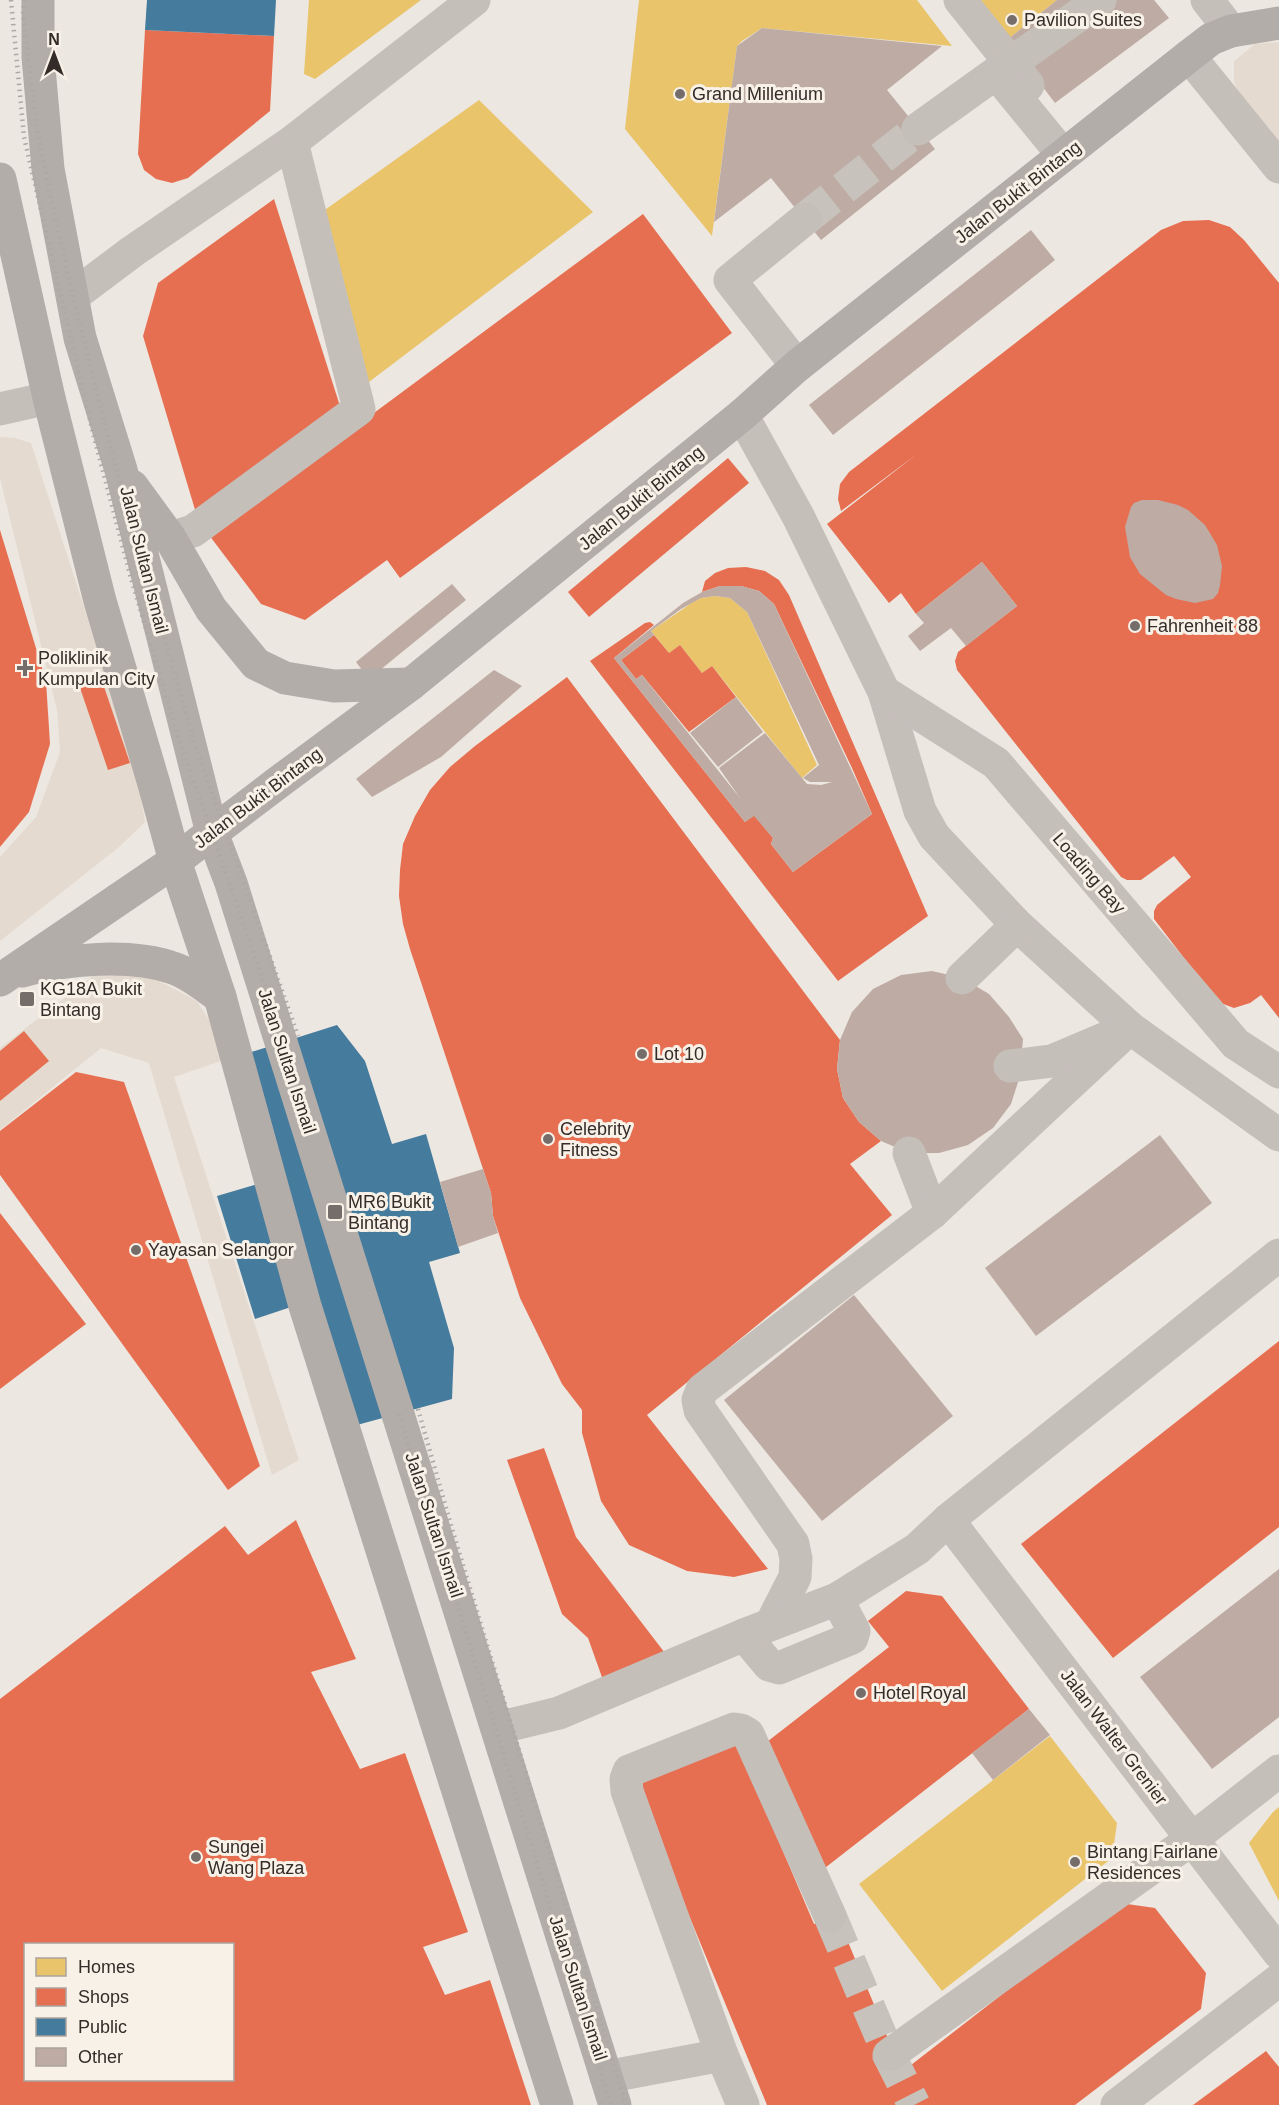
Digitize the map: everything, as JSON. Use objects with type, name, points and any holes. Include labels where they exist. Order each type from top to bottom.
[{"type":"main road","name":"Jalan Sultan Ismail","points":[[38,0],[38,57],[48,169],[80,338],[121,470],[212,833],[231,883],[611,2091]]},
{"type":"main road","name":"Jalan Bukit Bintang","points":[[2,978],[175,861],[284,777],[411,684],[742,415],[796,366],[1211,39],[1231,31],[1279,23]]},
{"type":"main road","points":[[0,179],[49,398],[100,601],[175,861],[220,997],[305,1306],[557,2105]]},
{"type":"main road","points":[[121,470],[170,538],[211,609],[256,664],[285,678],[334,686],[411,684]]},
{"type":"main road","points":[[2,978],[59,963],[87,960],[141,961],[174,968],[220,997]]},
{"type":"street","points":[[73,296],[133,251],[292,142],[474,0]]},
{"type":"street","points":[[960,0],[1011,63],[1070,150]]},
{"type":"street","points":[[1011,63],[1100,0]]},
{"type":"street","points":[[1207,0],[1231,31]]},
{"type":"street","points":[[1189,56],[1279,167]]},
{"type":"street","points":[[918,129],[996,73],[1070,150]]},
{"type":"street","points":[[170,538],[193,531],[359,409],[292,142]]},
{"type":"street","points":[[796,366],[730,280],[804,219]]},
{"type":"street","points":[[0,410],[49,398]]},
{"type":"street","points":[[742,415],[794,507],[884,692],[920,811],[934,836],[1017,925],[1131,1028],[1279,1135]]},
{"type":"street","name":"Loading Bay","points":[[884,692],[996,764],[1236,1044],[1279,1072]]},
{"type":"street","points":[[962,978],[1017,925]]},
{"type":"street","points":[[1010,1066],[1052,1061],[1131,1028]]},
{"type":"street","points":[[757,1629],[795,1577],[796,1559],[793,1544],[700,1410],[698,1400],[702,1390],[932,1213],[1131,1028]]},
{"type":"street","points":[[909,1153],[932,1213]]},
{"type":"street","points":[[498,1728],[559,1713],[757,1629],[837,1599],[917,1549],[948,1520],[1279,1255]]},
{"type":"street","name":"Jalan Walter Grenier","points":[[948,1520],[1279,1953]]},
{"type":"street","points":[[757,1629],[770,1665],[779,1668],[852,1638],[854,1631],[837,1599]]},
{"type":"street","points":[[743,2105],[722,2055],[627,1791],[626,1779],[629,1771],[734,1729],[748,1734],[830,1916]]},
{"type":"street","points":[[889,2055],[1192,1839],[1278,1774]]},
{"type":"street","points":[[1117,2105],[1279,1980]]},
{"type":"street","points":[[611,2091],[722,2055]]},
{"type":"shaded area","points":[[1279,42],[1279,147],[1246,108],[1234,82],[1234,61],[1255,44]]},
{"type":"shaded area","points":[[0,437],[15,438],[31,443],[91,629],[140,793],[145,822],[119,847],[0,941],[0,857],[36,817],[60,752],[57,710],[0,478]]},
{"type":"shaded area","points":[[103,968],[153,978],[197,1001],[211,1023],[224,1060],[174,1077],[299,1460],[272,1475],[149,1063],[101,1048],[0,1130],[0,1048]]},
{"type":"building: Homes","points":[[309,0],[421,0],[315,79],[304,74]]},
{"type":"building: Homes","name":"Grand Millenium","points":[[639,0],[917,0],[952,46],[762,28],[742,41],[737,46],[712,236],[625,129]]},
{"type":"building: Homes","name":"Pavilion Suites","points":[[974,0],[1057,0],[1007,40]]},
{"type":"building: Homes","points":[[479,100],[593,212],[365,385],[322,212]]},
{"type":"building: Homes","points":[[1262,402],[1279,423],[1279,694],[1227,734],[1279,800],[1279,865],[1243,893],[955,527],[1008,489],[1023,507],[1051,483],[1180,644],[1270,573],[1183,464]]},
{"type":"building: Homes","points":[[715,596],[730,598],[747,612],[817,765],[802,778],[712,666],[702,673],[680,645],[669,653],[651,631],[693,602]]},
{"type":"building: Homes","points":[[1050,1736],[1117,1823],[1112,1858],[942,1991],[859,1884]]},
{"type":"building: Homes","points":[[1279,1807],[1279,1901],[1249,1843]]},
{"type":"building: Shops","points":[[145,30],[274,36],[270,111],[188,178],[172,183],[156,179],[144,170],[138,154]]},
{"type":"building: Shops","points":[[274,199],[340,406],[196,513],[143,336],[158,283]]},
{"type":"building: Shops","points":[[643,214],[732,333],[400,578],[387,560],[305,620],[261,604],[209,535]]},
{"type":"building: Shops","name":"Fahrenheit 88","points":[[1209,220],[1230,227],[1244,240],[1279,283],[1279,1018],[1261,995],[1250,1003],[1234,1008],[1218,1002],[1154,919],[1157,905],[1191,877],[1174,856],[1141,880],[1127,880],[1121,877],[957,670],[955,661],[958,652],[1017,606],[982,562],[916,614],[901,593],[889,603],[827,524],[917,454],[841,511],[838,499],[840,484],[849,472],[1161,230],[1183,221]]},
{"type":"building: Shops","points":[[728,458],[749,483],[589,617],[568,592]]},
{"type":"building: Shops","points":[[0,530],[46,681],[50,744],[29,812],[0,847]]},
{"type":"building: Shops","points":[[746,567],[765,571],[779,580],[789,595],[928,916],[838,981],[590,661],[645,623],[650,622],[654,625],[614,658],[745,822],[754,815],[773,838],[771,844],[793,872],[872,814],[774,604],[759,591],[741,586],[720,586],[702,592],[705,581],[715,573],[728,568]]},
{"type":"building: Shops","points":[[654,635],[669,653],[680,645],[702,673],[712,666],[736,697],[689,732],[642,675],[636,679],[621,660]]},
{"type":"building: Shops","points":[[99,672],[130,763],[108,770],[77,679]]},
{"type":"building: Shops","name":"Lot 10","points":[[567,677],[840,1040],[837,1069],[843,1098],[859,1122],[881,1141],[850,1164],[892,1215],[647,1415],[768,1569],[734,1577],[687,1571],[629,1545],[601,1501],[582,1433],[582,1410],[562,1384],[520,1298],[493,1216],[491,1193],[403,924],[399,896],[403,844],[430,790],[450,767],[475,746]]},
{"type":"building: Shops","points":[[24,1031],[49,1061],[0,1101],[0,1051]]},
{"type":"building: Shops","points":[[76,1072],[124,1082],[260,1466],[228,1490],[0,1175],[0,1131]]},
{"type":"building: Shops","points":[[0,1213],[86,1324],[0,1389]]},
{"type":"building: Shops","points":[[1279,1341],[1279,1527],[1113,1658],[1021,1544]]},
{"type":"building: Shops","points":[[544,1448],[576,1537],[668,1657],[603,1680],[588,1638],[562,1614],[507,1460]]},
{"type":"building: Shops","name":"Sungei Wang Plaza","points":[[296,1520],[356,1659],[311,1672],[360,1769],[405,1753],[468,1932],[423,1947],[445,1995],[490,1980],[531,2105],[0,2105],[0,1699],[225,1526],[248,1555]]},
{"type":"building: Shops","name":"Hotel Royal","points":[[906,1591],[942,1596],[1029,1709],[821,1871],[763,1745],[889,1647],[868,1621]]},
{"type":"building: Shops","points":[[734,1736],[814,1924],[836,1913],[902,2072],[1120,1903],[1155,1908],[1206,1973],[1201,2009],[1075,2105],[767,2105],[630,1772]]},
{"type":"building: Shops","points":[[1266,2051],[1279,2067],[1279,2105],[1193,2105]]},
{"type":"building: Public","points":[[147,0],[276,0],[274,36],[145,30]]},
{"type":"building: Public","name":"MR6 Bukit Bintang","points":[[337,1025],[365,1061],[392,1144],[426,1134],[460,1253],[429,1262],[454,1348],[452,1399],[357,1425],[300,1304],[255,1319],[217,1196],[264,1182],[242,1055]]},
{"type":"building: Other","points":[[1057,0],[1154,0],[1169,18],[1055,103],[1007,40]]},
{"type":"building: Other","points":[[762,28],[942,46],[887,90],[935,149],[821,240],[771,178],[714,222],[737,46]]},
{"type":"building: Other","points":[[1031,230],[1055,260],[833,435],[809,405]]},
{"type":"building: Other","points":[[1142,500],[1158,500],[1178,505],[1188,510],[1205,525],[1217,545],[1222,566],[1218,593],[1213,599],[1195,603],[1176,599],[1166,595],[1140,574],[1130,557],[1125,527],[1131,507]]},
{"type":"building: Other","points":[[982,562],[1017,606],[966,646],[951,628],[920,651],[908,636],[924,623],[916,614]]},
{"type":"building: Other","points":[[452,584],[466,600],[369,679],[356,662]]},
{"type":"building: Other","points":[[720,586],[741,586],[759,591],[774,604],[872,814],[793,872],[771,844],[773,838],[754,816],[745,822],[614,658],[683,603],[702,592]],"holes":[[[715,596],[730,598],[747,612],[819,765],[803,778],[810,782],[832,782],[821,785],[807,784],[765,733],[719,768],[740,798],[642,675],[636,679],[621,660],[654,635],[651,631],[681,609],[701,598]]]},
{"type":"building: Other","points":[[494,670],[522,686],[441,757],[372,797],[356,779]]},
{"type":"building: Other","points":[[736,697],[763,732],[718,767],[690,733]]},
{"type":"building: Other","points":[[932,971],[962,978],[989,994],[1009,1017],[1023,1039],[1020,1076],[1011,1104],[993,1128],[968,1145],[939,1153],[909,1153],[881,1141],[859,1122],[843,1098],[837,1069],[840,1040],[852,1012],[873,989],[901,975]]},
{"type":"building: Other","points":[[1160,1135],[1212,1203],[1036,1336],[985,1268]]},
{"type":"building: Other","points":[[483,1169],[491,1193],[493,1216],[498,1233],[458,1247],[440,1182]]},
{"type":"building: Other","points":[[854,1295],[953,1416],[822,1521],[724,1400]]},
{"type":"building: Other","points":[[1279,1569],[1279,1717],[1212,1769],[1140,1677]]},
{"type":"building: Other","points":[[1029,1709],[1050,1735],[993,1780],[972,1753]]},
{"type":"tunnel","points":[[805,219],[918,129]]},
{"type":"tunnel","points":[[830,1916],[889,2055],[914,2105]]},
{"type":"railway","points":[[11,0],[24,137],[94,437],[132,582],[181,745],[284,1041]]},
{"type":"railway","points":[[24,0],[23,14],[38,137],[69,280],[107,434],[194,742],[298,1036]]},
{"type":"railway","points":[[418,1409],[626,2105]]},
{"type":"railway","points":[[399,1414],[611,2105]]},
{"type":"place","name":"Pavilion Suites","points":[[1012,20]]},
{"type":"place","name":"Grand Millenium","points":[[680,94]]},
{"type":"place","name":"Fahrenheit 88","points":[[1135,626]]},
{"type":"place","name":"Poliklinik Kumpulan City","points":[[25,668]]},
{"type":"place","name":"KG18A Bukit Bintang","points":[[27,999]]},
{"type":"place","name":"Lot 10","points":[[642,1054]]},
{"type":"place","name":"Celebrity Fitness","points":[[548,1139]]},
{"type":"place","name":"MR6 Bukit Bintang","points":[[335,1212]]},
{"type":"place","name":"Yayasan Selangor","points":[[136,1250]]},
{"type":"place","name":"Hotel Royal","points":[[861,1693]]},
{"type":"place","name":"Sungei Wang Plaza","points":[[196,1857]]},
{"type":"place","name":"Bintang Fairlane Residences","points":[[1075,1862]]}]
